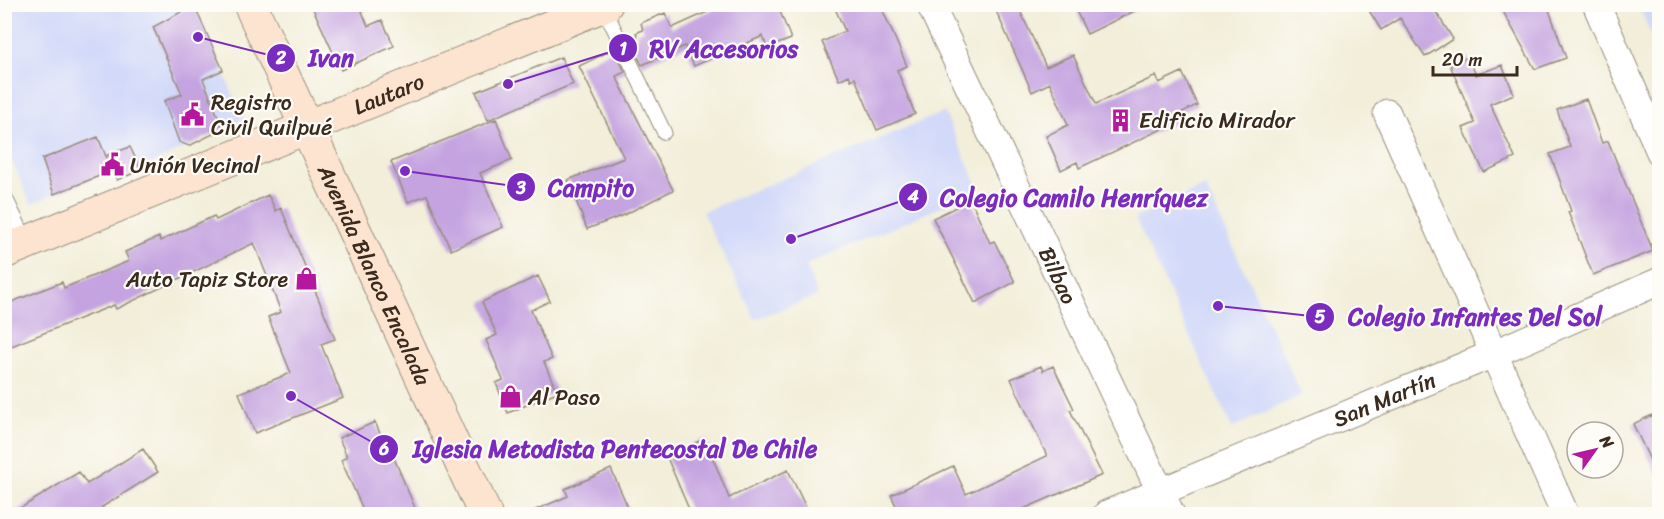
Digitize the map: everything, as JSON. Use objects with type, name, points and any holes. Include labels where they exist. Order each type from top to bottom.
[{"type":"main road","name":"Avenida Blanco Encalada","points":[[250,4],[485,514]]},
{"type":"main road","name":"Lautaro","points":[[16,247],[604,5]]},
{"type":"street","name":"Bilbao","points":[[930,4],[1166,503]]},
{"type":"street","points":[[1596,4],[1659,152]]},
{"type":"street","points":[[1387,113],[1565,514]]},
{"type":"street","name":"San Martín","points":[[1107,514],[1166,503],[1659,281]]},
{"type":"lane","points":[[604,5],[664,132]]},
{"type":"lane","points":[[4,195],[16,247]]},
{"type":"shaded area","points":[[4,5],[194,5],[244,119],[117,180],[112,170],[31,204],[5,145]]},
{"type":"shaded area","points":[[1638,5],[1659,5],[1659,52]]},
{"type":"shaded area","points":[[944,112],[980,190],[806,265],[817,296],[755,319],[702,212]]},
{"type":"shaded area","points":[[1205,186],[1302,395],[1232,428],[1135,218]]},
{"type":"building","points":[[311,4],[359,4],[368,26],[382,20],[394,46],[341,70]]},
{"type":"building","points":[[725,4],[777,4],[791,39],[767,48],[763,36],[694,66],[685,46],[642,65],[630,41],[638,37],[636,33],[643,30],[641,23],[665,13],[672,28]]},
{"type":"building","points":[[833,4],[880,4],[907,66],[897,70],[915,114],[877,130],[855,78],[851,80],[849,75],[839,80],[822,42],[845,31]]},
{"type":"building","name":"Edificio Mirador","points":[[993,4],[1017,4],[1046,67],[1073,55],[1096,104],[1156,76],[1159,83],[1182,72],[1197,105],[1174,116],[1177,122],[1079,168],[1077,162],[1061,170],[1046,136],[1068,125],[1050,83],[1032,92]]},
{"type":"building","points":[[1073,4],[1149,4],[1087,34]]},
{"type":"building","points":[[1365,4],[1431,4],[1453,39],[1425,57],[1400,18],[1381,30]]},
{"type":"building","points":[[1499,4],[1547,4],[1566,58],[1535,69]]},
{"type":"building","points":[[194,5],[223,70],[203,79],[223,129],[189,146],[179,142],[164,101],[182,94],[153,27]]},
{"type":"building","points":[[614,49],[625,72],[616,76],[673,190],[624,215],[587,229],[568,180],[624,158],[579,66]]},
{"type":"building","points":[[561,57],[573,84],[488,120],[476,92]]},
{"type":"building","points":[[1468,57],[1476,75],[1502,65],[1514,94],[1490,104],[1515,158],[1484,172],[1463,128],[1475,123],[1450,65]]},
{"type":"building","points":[[1586,99],[1602,143],[1608,141],[1653,251],[1593,275],[1568,212],[1571,211],[1550,154],[1570,147],[1557,110]]},
{"type":"building","points":[[496,119],[512,160],[480,173],[503,227],[451,250],[427,195],[408,202],[391,162]]},
{"type":"building","points":[[98,137],[112,171],[54,194],[42,159]]},
{"type":"building","points":[[130,147],[141,170],[117,180],[106,156]]},
{"type":"building","points":[[268,195],[276,211],[281,208],[335,339],[321,344],[343,398],[255,433],[239,393],[291,373],[268,317],[281,312],[254,243],[116,309],[114,305],[4,349],[4,305],[62,282],[64,288],[129,261],[125,252],[159,237],[160,241],[214,216],[216,220]]},
{"type":"building","points":[[971,200],[990,243],[994,241],[1015,282],[975,303],[933,218]]},
{"type":"building","points":[[538,276],[550,301],[531,310],[552,359],[544,362],[557,392],[508,413],[496,383],[503,380],[486,340],[497,335],[482,302]]},
{"type":"building","points":[[1041,366],[1043,371],[1053,366],[1074,409],[1070,410],[1102,475],[1012,514],[900,514],[891,495],[953,466],[966,494],[1047,456],[1011,379]]},
{"type":"building","points":[[1652,415],[1659,430],[1659,479],[1633,424]]},
{"type":"building","points":[[375,422],[383,440],[386,439],[415,508],[401,514],[365,514],[341,460],[347,457],[339,438]]},
{"type":"building","points":[[705,439],[729,498],[788,470],[809,514],[691,514],[666,455]]},
{"type":"building","points":[[143,449],[158,472],[102,507],[107,514],[11,514],[79,472],[87,484]]},
{"type":"building","points":[[611,469],[631,514],[526,514],[568,496],[565,489]]},
{"type":"place","name":"Ivan","points":[[198,37]]},
{"type":"place","name":"RV Accesorios","points":[[508,84]]},
{"type":"place","name":"Registro Civil Quilpué","points":[[193,115]]},
{"type":"place","name":"Edificio Mirador","points":[[1121,120]]},
{"type":"place","name":"Unión Vecinal","points":[[112,165]]},
{"type":"place","name":"Campito","points":[[405,171]]},
{"type":"place","name":"Colegio Camilo Henríquez","points":[[791,239]]},
{"type":"place","name":"Auto Tapiz Store","points":[[306,279]]},
{"type":"place","name":"Colegio Infantes Del Sol","points":[[1218,306]]},
{"type":"place","name":"Iglesia Metodista Pentecostal De Chile","points":[[291,396]]},
{"type":"place","name":"Al Paso","points":[[510,397]]}]
